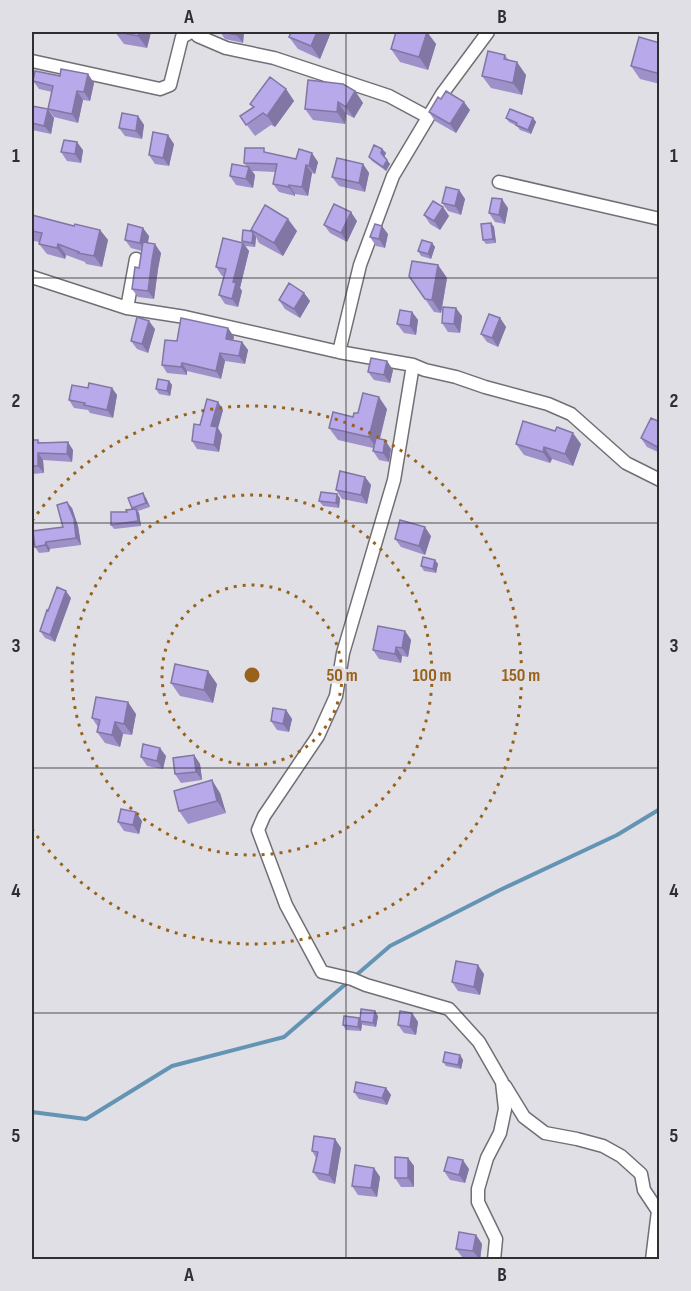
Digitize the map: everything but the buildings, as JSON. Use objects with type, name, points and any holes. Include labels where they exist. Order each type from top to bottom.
[{"type":"street","points":[[32,61],[160,89],[170,85],[182,37],[193,32],[226,48],[274,58],[388,96],[429,117]]},
{"type":"street","points":[[339,352],[360,265],[393,176],[442,94],[488,32]]},
{"type":"street","points":[[499,182],[660,219]]},
{"type":"street","points":[[127,308],[136,260]]},
{"type":"street","points":[[32,277],[127,308],[184,317],[339,352],[413,365],[548,404],[571,414],[626,463],[660,480]]},
{"type":"street","points":[[413,365],[394,480],[343,653],[336,696],[318,736],[264,816],[258,830],[286,905],[322,972],[449,1009],[479,1042],[524,1117],[545,1133],[577,1138],[603,1146],[621,1156],[641,1174],[644,1190],[658,1211],[652,1260]]},
{"type":"street","points":[[494,1260],[496,1239],[478,1202],[478,1189],[487,1158],[500,1133],[505,1109],[502,1082]]},
{"type":"waterway","points":[[354,977],[390,946],[500,890],[617,835],[660,809]]},
{"type":"waterway","points":[[32,1112],[86,1119],[172,1066],[284,1037],[348,982]]}]
